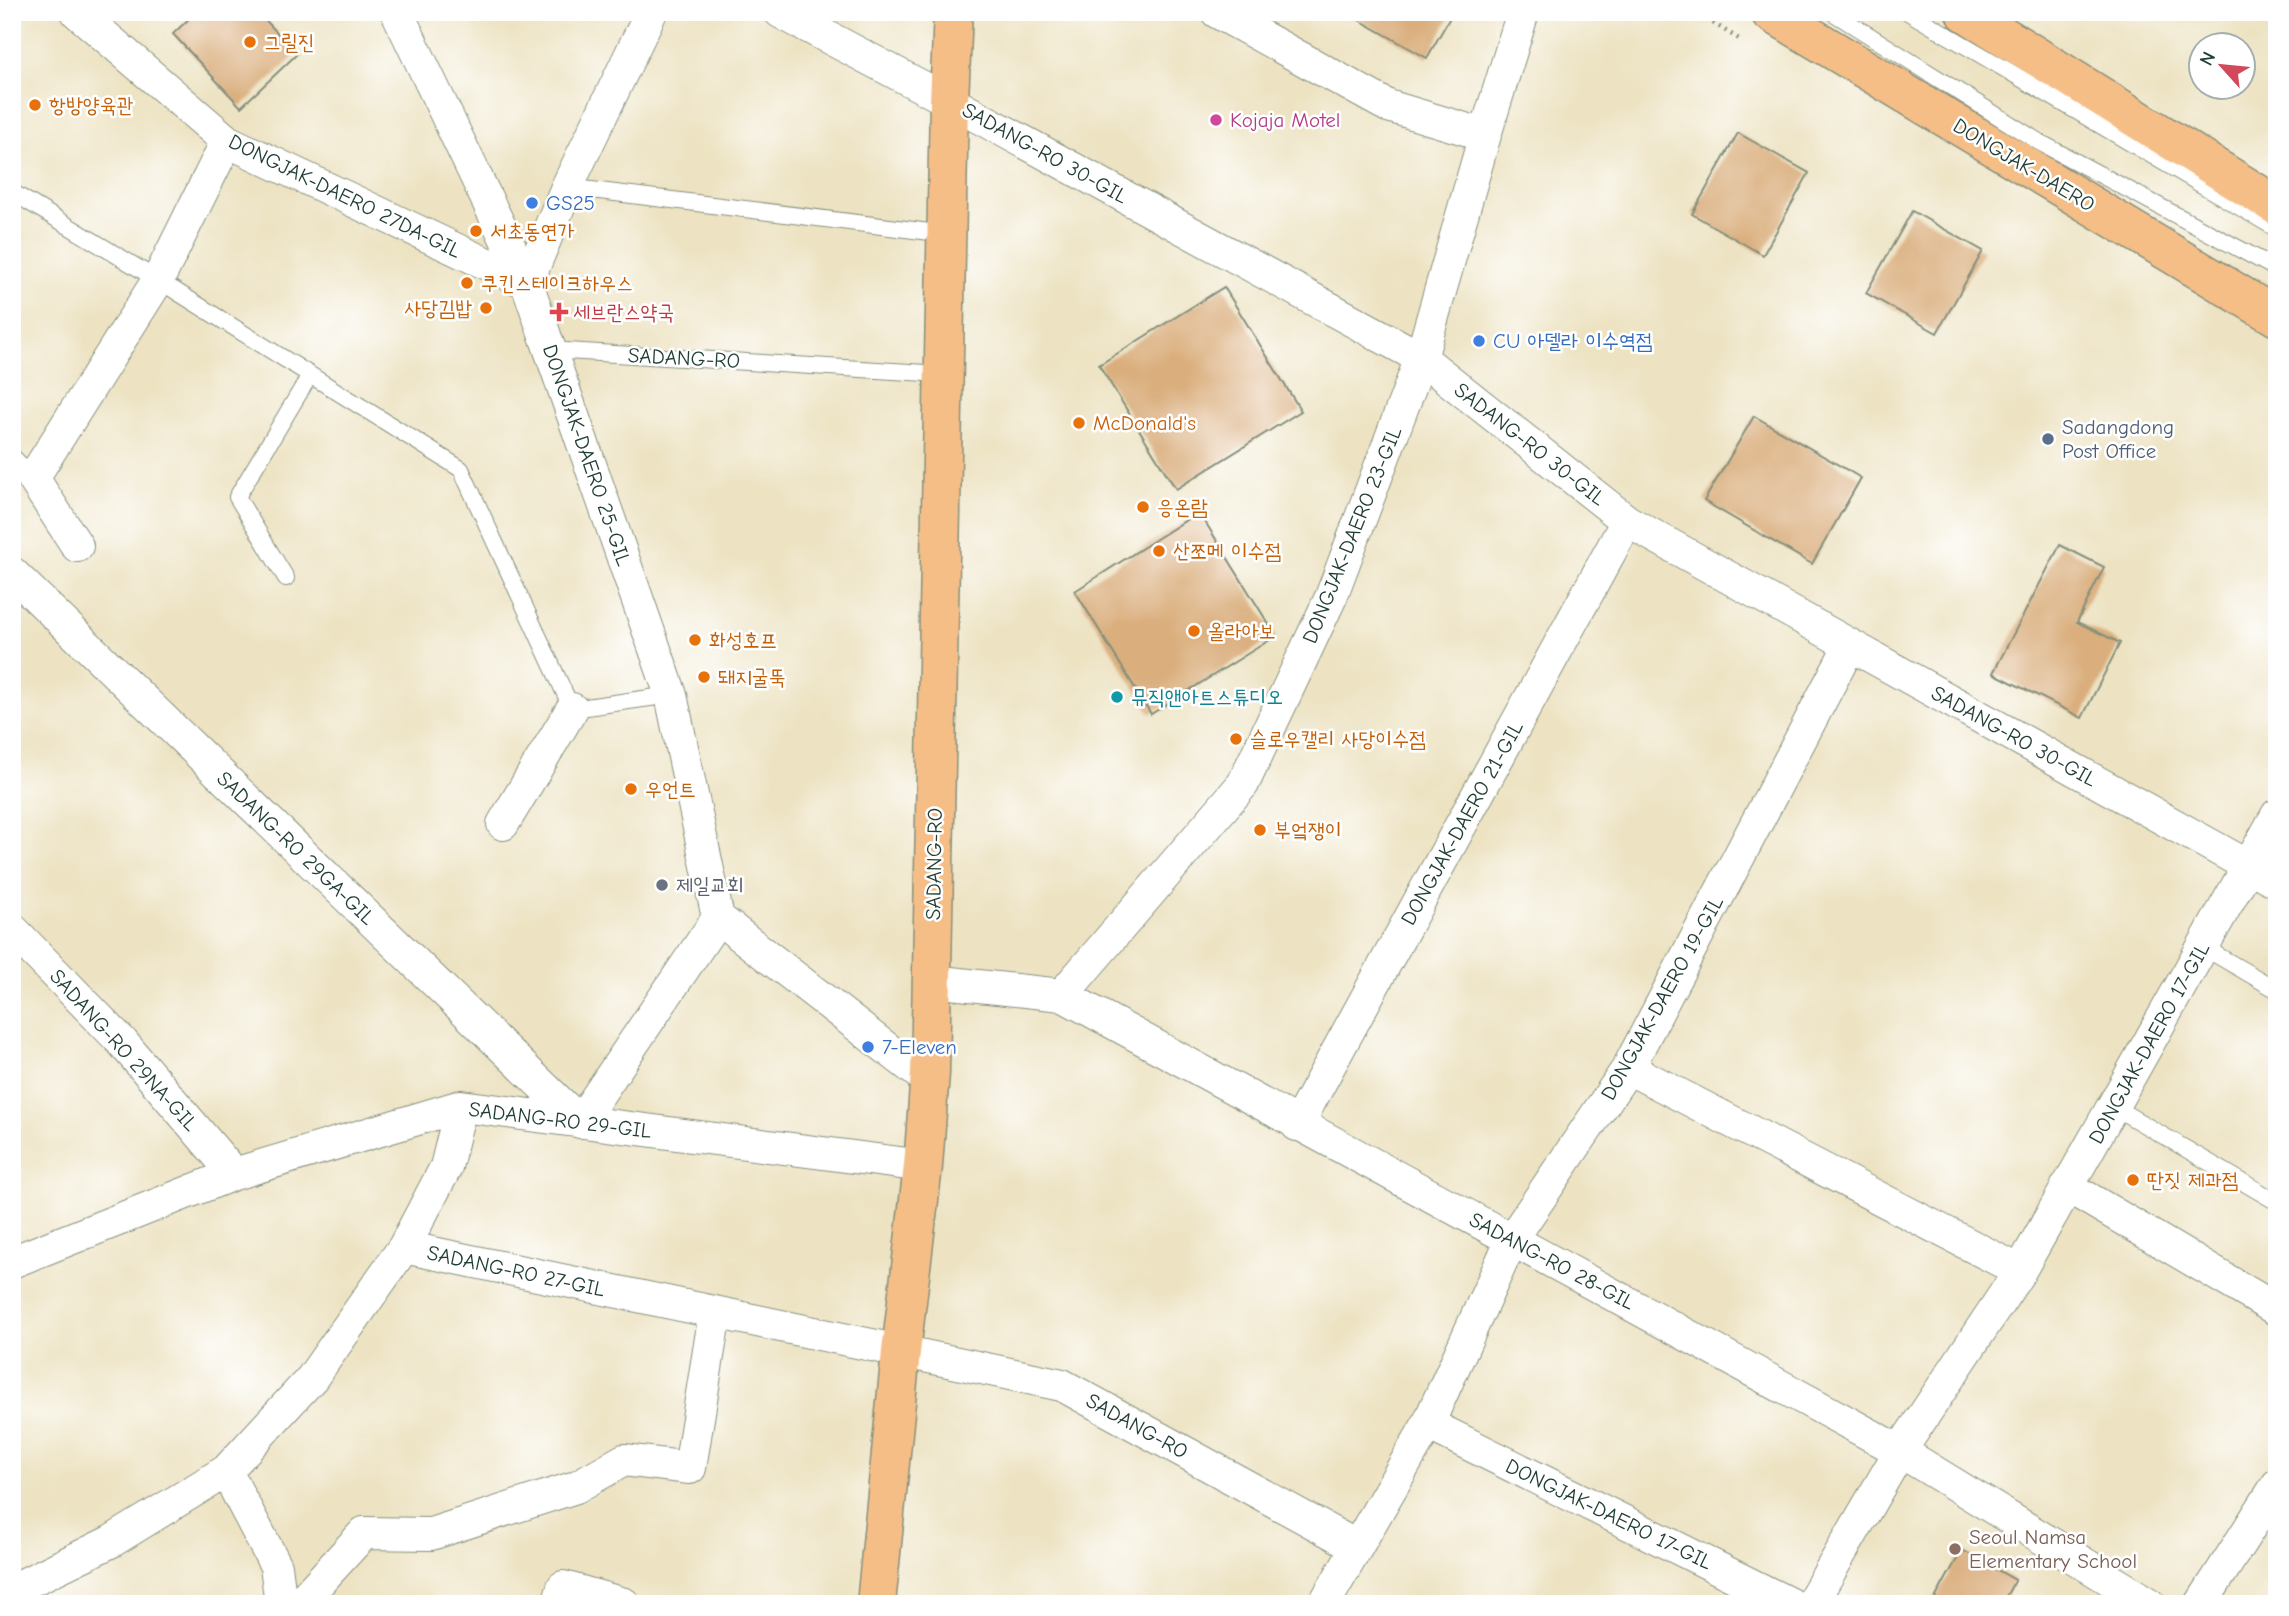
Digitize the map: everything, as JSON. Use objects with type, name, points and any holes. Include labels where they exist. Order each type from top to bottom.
[{"type":"main road","name":"SADANG-RO","points":[[876,1604],[923,1166],[929,1081],[953,12]]},
{"type":"main road","name":"DONGJAK-DAERO","points":[[1770,12],[2277,317]]},
{"type":"main road","points":[[1965,12],[2277,206]]},
{"type":"street","name":"DONGJAK-DAERO 27DA-GIL","points":[[77,12],[227,141],[527,284]]},
{"type":"street","name":"DONGJAK-DAERO 25-GIL","points":[[397,12],[527,284],[671,695],[718,918]]},
{"type":"street","points":[[527,284],[567,187],[651,12]]},
{"type":"street","name":"SADANG-RO 30-GIL","points":[[780,12],[949,100],[1421,358],[1626,521],[2277,882]]},
{"type":"street","points":[[1217,12],[1388,106],[1485,135]]},
{"type":"street","name":"DONGJAK-DAERO 23-GIL","points":[[1062,995],[1243,785],[1331,597],[1421,358],[1523,12]]},
{"type":"street","points":[[77,546],[23,467],[159,280],[227,141]]},
{"type":"street","name":"DONGJAK-DAERO 21-GIL","points":[[1297,1125],[1626,521]]},
{"type":"street","name":"SADANG-RO 29GA-GIL","points":[[12,573],[580,1122]]},
{"type":"street","name":"DONGJAK-DAERO 19-GIL","points":[[1324,1604],[1428,1424],[1512,1239],[1628,1068],[1850,645]]},
{"type":"street","points":[[503,824],[572,709]]},
{"type":"street","name":"DONGJAK-DAERO 17-GIL","points":[[1811,1604],[1900,1451],[2020,1271],[2277,815]]},
{"type":"street","points":[[580,1122],[718,918],[929,1081]]},
{"type":"street","name":"SADANG-RO 29NA-GIL","points":[[12,929],[123,1043],[234,1174]]},
{"type":"street","name":"SADANG-RO 28-GIL","points":[[932,981],[1062,995],[1900,1451],[2150,1604]]},
{"type":"street","points":[[1628,1068],[2020,1271]]},
{"type":"street","points":[[404,1247],[446,1167],[461,1106]]},
{"type":"street","name":"SADANG-RO 29-GIL","points":[[12,1262],[234,1174],[461,1106],[923,1166]]},
{"type":"street","points":[[2067,1186],[2277,1310]]},
{"type":"street","name":"SADANG-RO 27-GIL","points":[[12,1590],[112,1541],[226,1471],[312,1378],[404,1247],[901,1352]]},
{"type":"street","points":[[299,1604],[364,1533],[431,1534],[576,1487],[624,1460],[691,1468],[715,1313]]},
{"type":"street","name":"SADANG-RO","points":[[901,1352],[1062,1385],[1356,1546]]},
{"type":"street","name":"DONGJAK-DAERO 17-GIL","points":[[1428,1424],[1790,1604]]},
{"type":"street","points":[[226,1471],[276,1566],[281,1604]]},
{"type":"street","points":[[2202,1604],[2277,1485]]},
{"type":"street","points":[[558,1604],[564,1587],[624,1604]]},
{"type":"lane","name":"DONGJAK-DAERO","points":[[1832,12],[2039,142],[2277,269]]},
{"type":"lane","points":[[1908,12],[2277,229]]},
{"type":"lane","points":[[567,187],[946,234]]},
{"type":"lane","points":[[12,192],[159,280],[461,470],[572,709],[671,695]]},
{"type":"lane","name":"SADANG-RO","points":[[550,350],[943,374]]},
{"type":"lane","points":[[286,578],[237,497],[310,375]]},
{"type":"lane","points":[[2203,947],[2277,990]]},
{"type":"lane","points":[[2114,1107],[2277,1202]]},
{"type":"building","points":[[196,12],[258,12],[297,54],[241,107],[173,34]]},
{"type":"building","points":[[1345,12],[1453,12],[1427,58]]},
{"type":"building","points":[[1738,133],[1809,173],[1763,255],[1692,214]]},
{"type":"building","points":[[1912,211],[1983,251],[1937,333],[1866,293]]},
{"type":"building","points":[[1224,287],[1301,411],[1176,489],[1099,365]]},
{"type":"building","points":[[1754,416],[1861,478],[1812,564],[1704,501]]},
{"type":"building","points":[[1199,512],[1276,636],[1151,714],[1075,591]]},
{"type":"building","points":[[2060,545],[2104,567],[2077,622],[2120,643],[2082,718],[1993,673]]},
{"type":"building","points":[[1962,1550],[2015,1580],[2002,1604],[1932,1604]]},
{"type":"place","name":"그릴진","points":[[250,42]]},
{"type":"place","name":"항방양육관","points":[[35,105]]},
{"type":"place","name":"Kojaja Motel","points":[[1216,120]]},
{"type":"place","name":"GS25","points":[[532,203]]},
{"type":"place","name":"서초동연가","points":[[476,231]]},
{"type":"place","name":"쿠킨스테이크하우스","points":[[467,283]]},
{"type":"place","name":"사당김밥","points":[[486,308]]},
{"type":"place","name":"세브란스약국","points":[[559,312]]},
{"type":"place","name":"CU 아델라 이수역점","points":[[1479,341]]},
{"type":"place","name":"McDonald's","points":[[1079,423]]},
{"type":"place","name":"Sadangdong Post Office","points":[[2048,439]]},
{"type":"place","name":"응온람","points":[[1143,507]]},
{"type":"place","name":"산쪼메 이수점","points":[[1159,551]]},
{"type":"place","name":"올라아보","points":[[1194,631]]},
{"type":"place","name":"화성호프","points":[[695,640]]},
{"type":"place","name":"돼지굴뚝","points":[[704,677]]},
{"type":"place","name":"뮤직앤아트스튜디오","points":[[1117,697]]},
{"type":"place","name":"슬로우캘리 사당이수점","points":[[1236,739]]},
{"type":"place","name":"우언트","points":[[631,789]]},
{"type":"place","name":"부엌쟁이","points":[[1260,830]]},
{"type":"place","name":"제일교회","points":[[662,885]]},
{"type":"place","name":"7-Eleven","points":[[868,1047]]},
{"type":"place","name":"딴짓 제과점","points":[[2133,1180]]},
{"type":"place","name":"Seoul Namsa Elementary School","points":[[1955,1549]]}]
